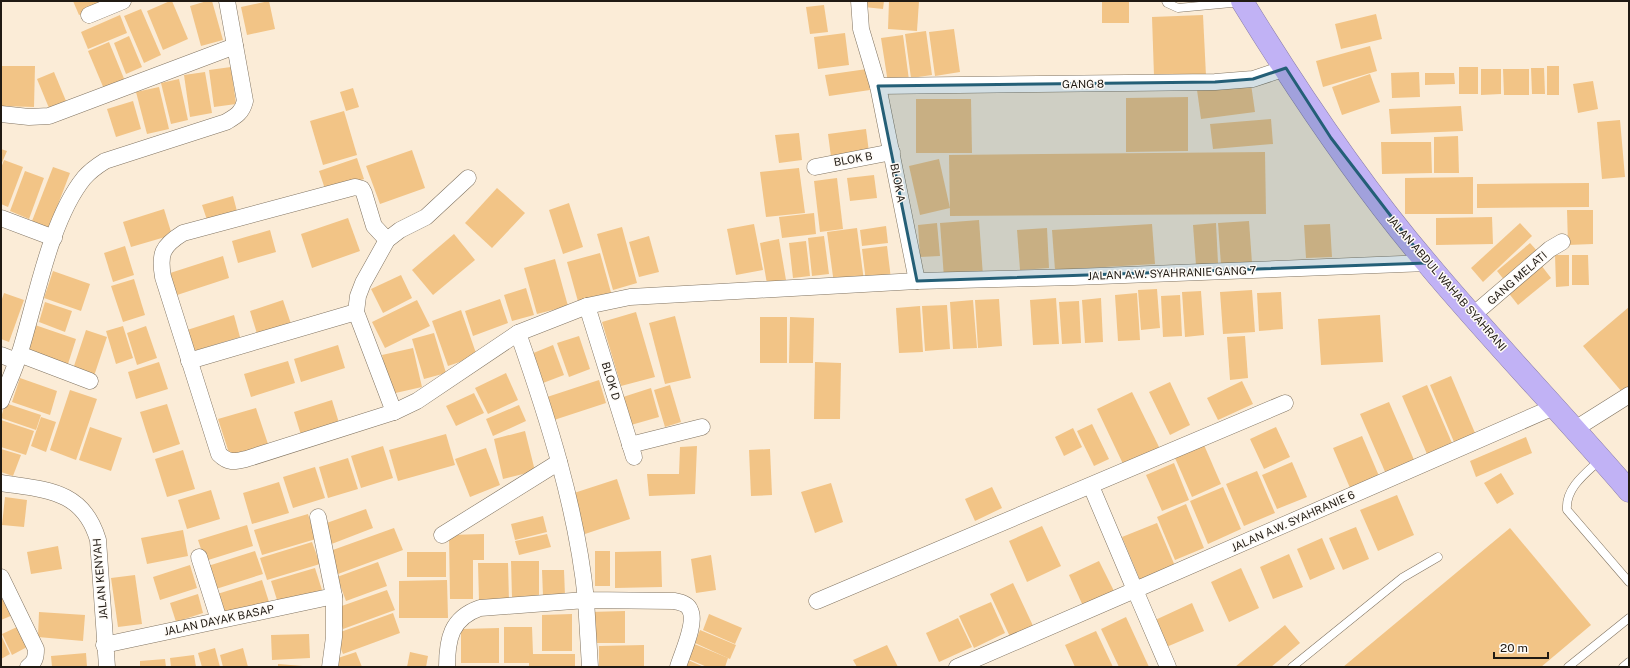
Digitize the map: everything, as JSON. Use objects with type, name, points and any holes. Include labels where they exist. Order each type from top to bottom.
[{"type":"highway","name":"JALAN ABDUL WAHAB SYAHRANI","points":[[1243,2],[1331,138],[1388,215],[1426,263],[1629,491]]},
{"type":"street","points":[[89,15],[123,1]]},
{"type":"street","points":[[1,401],[18,357],[54,238],[72,198],[83,179],[92,169],[105,161],[182,138],[226,122],[239,114],[245,102],[227,1]]},
{"type":"street","name":"BLOK A","points":[[859,1],[861,29],[878,86],[917,281]]},
{"type":"street","points":[[1,114],[29,118],[49,116],[235,46]]},
{"type":"street","name":"GANG 8","points":[[878,86],[1215,82],[1253,79],[1286,68]]},
{"type":"street","name":"BLOK B","points":[[814,166],[892,152]]},
{"type":"street","points":[[394,412],[356,312],[358,296],[363,283],[387,240],[400,230],[426,217],[468,178]]},
{"type":"street","points":[[356,312],[189,361],[162,268],[162,254],[170,241],[182,233],[355,187],[362,189],[374,226],[387,240]]},
{"type":"street","points":[[1,218],[54,238]]},
{"type":"street","name":"GANG MELATI","points":[[1473,315],[1550,249],[1562,242]]},
{"type":"street","name":"JALAN A.W. SYAHRANIE GANG 7","points":[[189,361],[219,454],[229,462],[246,459],[394,412],[417,400],[518,333],[587,306],[630,297],[917,281],[1074,277],[1426,263]]},
{"type":"street","name":"BLOK D","points":[[587,306],[632,451],[702,427]]},
{"type":"street","points":[[518,333],[537,386],[559,462],[582,563],[590,667]]},
{"type":"street","points":[[1,355],[18,357],[90,381]]},
{"type":"street","points":[[1575,429],[1629,395]]},
{"type":"street","points":[[817,601],[1285,404]]},
{"type":"street","name":"JALAN A.W. SYAHRANIE 6","points":[[957,667],[1554,407]]},
{"type":"street","points":[[442,535],[559,462]]},
{"type":"street","name":"JALAN KENYAH","points":[[1,483],[59,493],[72,499],[82,510],[95,530],[98,540],[104,645],[107,667]]},
{"type":"street","points":[[1091,486],[1168,667]]},
{"type":"street","points":[[318,517],[332,576],[334,596],[334,637],[330,667]]},
{"type":"street","points":[[199,557],[219,620]]},
{"type":"street","points":[[1,576],[36,649],[34,663],[28,667]]},
{"type":"street","name":"JALAN DAYAK BASAP","points":[[104,645],[334,596]]},
{"type":"street","points":[[447,667],[452,631],[455,624],[462,616],[472,611],[480,608],[586,600],[674,601],[687,605],[690,610],[692,624],[678,667]]},
{"type":"lane","points":[[1166,1],[1167,3],[1178,8],[1243,2]]},
{"type":"lane","points":[[1602,459],[1584,474],[1568,496],[1567,510],[1629,582]]},
{"type":"lane","points":[[1292,667],[1402,578],[1438,557]]},
{"type":"lane","points":[[1568,667],[1629,618]]},
{"type":"lane","points":[[1623,667],[1629,662]]},
{"type":"highlighted area","points":[[1286,68],[1331,138],[1427,263],[917,281],[878,86],[1215,82],[1253,79]]},
{"type":"building","points":[[73,1],[103,1],[104,5],[79,15]]},
{"type":"building","points":[[172,1],[188,39],[163,50],[147,11]]},
{"type":"building","points":[[212,1],[223,40],[201,46],[190,6]]},
{"type":"building","points":[[269,1],[275,29],[247,35],[241,7]]},
{"type":"building","points":[[864,1],[884,1],[883,9],[864,7]]},
{"type":"building","points":[[889,1],[919,1],[917,31],[888,29]]},
{"type":"building","points":[[1102,1],[1129,1],[1129,23],[1102,23]]},
{"type":"building","points":[[824,5],[828,32],[810,34],[806,7]]},
{"type":"building","points":[[141,9],[161,55],[144,63],[124,16]]},
{"type":"building","points":[[1376,14],[1382,39],[1341,49],[1335,24]]},
{"type":"building","points":[[120,15],[127,33],[88,49],[81,32]]},
{"type":"building","points":[[1203,15],[1206,76],[1154,76],[1152,17]]},
{"type":"building","points":[[954,29],[960,72],[935,76],[929,32]]},
{"type":"building","points":[[926,31],[932,75],[911,78],[905,34]]},
{"type":"building","points":[[845,33],[849,65],[818,69],[814,37]]},
{"type":"building","points":[[903,35],[909,80],[888,83],[881,38]]},
{"type":"building","points":[[129,36],[142,67],[126,74],[114,43]]},
{"type":"building","points":[[109,42],[125,81],[104,89],[88,51]]},
{"type":"building","points":[[1370,46],[1377,71],[1323,87],[1316,61]]},
{"type":"building","points":[[1,66],[35,66],[34,107],[1,106]]},
{"type":"building","points":[[1547,66],[1559,66],[1559,95],[1547,95]]},
{"type":"building","points":[[231,67],[236,104],[214,107],[209,70]]},
{"type":"building","points":[[1459,67],[1478,67],[1478,94],[1459,94]]},
{"type":"building","points":[[1531,68],[1544,68],[1545,94],[1532,94]]},
{"type":"building","points":[[867,69],[870,90],[829,96],[825,75]]},
{"type":"building","points":[[1481,69],[1501,69],[1501,94],[1481,95]]},
{"type":"building","points":[[1503,69],[1529,69],[1529,95],[1504,95]]},
{"type":"building","points":[[54,72],[66,101],[49,108],[37,79]]},
{"type":"building","points":[[205,72],[212,113],[190,117],[184,75]]},
{"type":"building","points":[[1419,72],[1420,97],[1392,98],[1391,73]]},
{"type":"building","points":[[1425,73],[1454,73],[1455,84],[1425,85]]},
{"type":"building","points":[[1370,74],[1380,102],[1342,115],[1332,87]]},
{"type":"building","points":[[179,79],[188,120],[171,124],[161,83]]},
{"type":"building","points":[[1593,81],[1598,109],[1578,113],[1573,84]]},
{"type":"building","points":[[1251,84],[1255,112],[1201,119],[1197,90]]},
{"type":"building","points":[[159,87],[169,129],[147,134],[136,92]]},
{"type":"building","points":[[353,88],[359,107],[346,111],[340,92]]},
{"type":"building","points":[[1188,97],[1188,151],[1126,152],[1126,98]]},
{"type":"building","points":[[916,99],[971,99],[972,153],[916,153]]},
{"type":"building","points":[[133,101],[141,129],[116,137],[107,109]]},
{"type":"building","points":[[1461,106],[1463,131],[1391,134],[1389,109]]},
{"type":"building","points":[[344,111],[357,155],[323,165],[310,121]]},
{"type":"building","points":[[1271,119],[1273,144],[1213,149],[1210,124]]},
{"type":"building","points":[[1620,120],[1625,177],[1602,179],[1597,122]]},
{"type":"building","points":[[866,129],[869,152],[831,157],[828,134]]},
{"type":"building","points":[[799,133],[802,160],[779,163],[775,135]]},
{"type":"building","points":[[1458,136],[1459,173],[1434,173],[1434,137]]},
{"type":"building","points":[[1381,142],[1431,142],[1432,173],[1382,174]]},
{"type":"building","points":[[1,149],[7,151],[1,165]]},
{"type":"building","points":[[412,150],[425,188],[380,204],[366,166]]},
{"type":"building","points":[[1265,152],[1266,214],[950,216],[949,155]]},
{"type":"building","points":[[357,158],[364,179],[326,192],[319,171]]},
{"type":"building","points":[[939,159],[950,208],[920,215],[909,166]]},
{"type":"building","points":[[4,160],[23,167],[8,207],[1,204],[1,168]]},
{"type":"building","points":[[53,167],[70,173],[49,228],[32,221]]},
{"type":"building","points":[[799,168],[805,213],[766,217],[760,172]]},
{"type":"building","points":[[25,171],[44,178],[29,219],[10,211]]},
{"type":"building","points":[[874,175],[877,198],[850,201],[847,178]]},
{"type":"building","points":[[1473,177],[1473,214],[1405,214],[1405,178]]},
{"type":"building","points":[[837,178],[843,229],[820,232],[814,181]]},
{"type":"building","points":[[1589,183],[1589,207],[1477,208],[1477,184]]},
{"type":"building","points":[[497,188],[525,213],[492,248],[465,223]]},
{"type":"building","points":[[233,196],[237,211],[207,220],[202,205]]},
{"type":"building","points":[[569,203],[583,247],[563,254],[549,210]]},
{"type":"building","points":[[164,209],[172,235],[131,247],[123,222]]},
{"type":"building","points":[[1567,210],[1593,210],[1593,244],[1568,245]]},
{"type":"building","points":[[814,213],[816,234],[782,238],[779,217]]},
{"type":"building","points":[[1492,217],[1493,244],[1436,245],[1436,218]]},
{"type":"building","points":[[348,218],[360,251],[312,268],[301,234]]},
{"type":"building","points":[[979,220],[983,276],[944,278],[940,223]]},
{"type":"building","points":[[1249,221],[1252,263],[1221,265],[1218,223]]},
{"type":"building","points":[[937,223],[940,256],[920,257],[918,225]]},
{"type":"building","points":[[1216,223],[1218,263],[1196,265],[1193,225]]},
{"type":"building","points":[[1520,223],[1532,236],[1483,282],[1471,268]]},
{"type":"building","points":[[754,224],[763,270],[736,275],[727,229]]},
{"type":"building","points":[[1152,224],[1155,264],[1055,270],[1052,230]]},
{"type":"building","points":[[1330,224],[1332,257],[1306,258],[1304,225]]},
{"type":"building","points":[[886,226],[888,243],[862,246],[860,230]]},
{"type":"building","points":[[622,227],[637,283],[613,290],[597,234]]},
{"type":"building","points":[[857,228],[864,281],[834,284],[827,232]]},
{"type":"building","points":[[1047,228],[1049,268],[1020,270],[1017,230]]},
{"type":"building","points":[[270,230],[276,252],[238,263],[232,241]]},
{"type":"building","points":[[454,234],[475,260],[433,295],[412,270]]},
{"type":"building","points":[[649,236],[659,272],[639,277],[629,242]]},
{"type":"building","points":[[824,236],[829,274],[812,276],[808,238]]},
{"type":"building","points":[[779,239],[786,280],[767,284],[760,243]]},
{"type":"building","points":[[806,241],[810,276],[793,278],[789,243]]},
{"type":"building","points":[[1530,243],[1539,253],[1505,281],[1497,271]]},
{"type":"building","points":[[125,246],[134,275],[113,282],[104,253]]},
{"type":"building","points":[[887,246],[891,279],[866,282],[862,249]]},
{"type":"building","points":[[600,253],[612,296],[579,305],[567,262]]},
{"type":"building","points":[[1555,255],[1569,255],[1569,286],[1556,287]]},
{"type":"building","points":[[1572,255],[1588,255],[1589,285],[1572,285]]},
{"type":"building","points":[[223,256],[229,278],[174,296],[167,274]]},
{"type":"building","points":[[555,259],[568,306],[537,314],[524,268]]},
{"type":"building","points":[[1541,265],[1551,278],[1518,305],[1507,291]]},
{"type":"building","points":[[53,271],[90,284],[81,311],[44,298]]},
{"type":"building","points":[[401,275],[412,298],[383,313],[371,289]]},
{"type":"building","points":[[134,279],[145,315],[123,322],[111,286]]},
{"type":"building","points":[[526,288],[534,315],[512,321],[504,295]]},
{"type":"building","points":[[1157,289],[1160,328],[1141,330],[1138,290]]},
{"type":"building","points":[[1252,290],[1255,332],[1223,334],[1220,292]]},
{"type":"building","points":[[1201,291],[1204,335],[1185,337],[1182,292]]},
{"type":"building","points":[[1281,292],[1283,329],[1259,331],[1257,293]]},
{"type":"building","points":[[4,293],[24,300],[9,342],[1,339],[1,302]]},
{"type":"building","points":[[1137,293],[1140,340],[1118,341],[1115,295]]},
{"type":"building","points":[[1180,295],[1182,336],[1163,337],[1161,296]]},
{"type":"building","points":[[1056,298],[1059,344],[1033,345],[1030,300]]},
{"type":"building","points":[[1101,298],[1103,342],[1085,343],[1082,300]]},
{"type":"building","points":[[500,299],[508,323],[473,336],[465,311]]},
{"type":"building","points":[[999,299],[1002,346],[978,348],[975,300]]},
{"type":"building","points":[[283,300],[292,327],[258,337],[250,311]]},
{"type":"building","points":[[417,300],[430,326],[385,348],[372,322]]},
{"type":"building","points":[[973,300],[977,348],[953,349],[950,302]]},
{"type":"building","points":[[1079,301],[1081,343],[1062,344],[1059,302]]},
{"type":"building","points":[[45,302],[72,311],[65,332],[39,322]]},
{"type":"building","points":[[947,305],[950,349],[925,351],[922,306]]},
{"type":"building","points":[[920,306],[923,352],[899,353],[896,308]]},
{"type":"building","points":[[1629,307],[1629,386],[1622,392],[1583,346]]},
{"type":"building","points":[[461,310],[477,356],[448,366],[432,321]]},
{"type":"building","points":[[636,312],[655,377],[621,386],[602,322]]},
{"type":"building","points":[[234,315],[240,337],[191,352],[184,331]]},
{"type":"building","points":[[1380,315],[1383,362],[1321,365],[1318,319]]},
{"type":"building","points":[[675,316],[691,378],[665,384],[649,323]]},
{"type":"building","points":[[760,317],[787,317],[787,363],[760,363]]},
{"type":"building","points":[[790,317],[814,318],[813,363],[789,363]]},
{"type":"building","points":[[35,325],[76,339],[68,364],[26,350]]},
{"type":"building","points":[[123,326],[133,358],[116,364],[106,331]]},
{"type":"building","points":[[146,326],[157,358],[137,365],[127,333]]},
{"type":"building","points":[[86,330],[107,337],[94,376],[73,369]]},
{"type":"building","points":[[434,333],[446,373],[424,379],[412,339]]},
{"type":"building","points":[[579,336],[590,369],[569,377],[557,343]]},
{"type":"building","points":[[1245,336],[1248,378],[1230,380],[1227,337]]},
{"type":"building","points":[[338,345],[345,368],[301,382],[294,359]]},
{"type":"building","points":[[553,345],[564,375],[543,383],[531,354]]},
{"type":"building","points":[[413,348],[422,387],[391,394],[382,355]]},
{"type":"building","points":[[288,361],[295,383],[251,397],[244,374]]},
{"type":"building","points":[[159,362],[168,389],[136,399],[128,372]]},
{"type":"building","points":[[815,362],[841,363],[840,419],[814,419]]},
{"type":"building","points":[[506,373],[518,400],[488,414],[475,388]]},
{"type":"building","points":[[1451,376],[1475,433],[1454,442],[1430,385]]},
{"type":"building","points":[[20,378],[57,391],[50,415],[12,402]]},
{"type":"building","points":[[599,380],[606,403],[554,420],[547,397]]},
{"type":"building","points":[[1242,381],[1253,404],[1218,420],[1207,398]]},
{"type":"building","points":[[1170,382],[1190,425],[1170,435],[1149,392]]},
{"type":"building","points":[[670,385],[681,422],[665,427],[654,390]]},
{"type":"building","points":[[1427,385],[1452,443],[1427,454],[1402,396]]},
{"type":"building","points":[[651,388],[659,417],[631,425],[623,397]]},
{"type":"building","points":[[70,390],[97,399],[76,460],[50,450]]},
{"type":"building","points":[[1132,392],[1160,449],[1124,466],[1097,409]]},
{"type":"building","points":[[474,393],[484,413],[456,426],[446,406]]},
{"type":"building","points":[[332,400],[339,423],[301,435],[294,412]]},
{"type":"building","points":[[1389,402],[1415,462],[1386,474],[1360,414]]},
{"type":"building","points":[[5,403],[41,415],[36,430],[1,418]]},
{"type":"building","points":[[167,404],[180,444],[153,453],[140,412]]},
{"type":"building","points":[[519,405],[526,421],[493,436],[486,419]]},
{"type":"building","points":[[256,408],[268,444],[230,456],[218,419]]},
{"type":"building","points":[[41,417],[56,422],[46,452],[31,446]]},
{"type":"building","points":[[1,420],[34,431],[26,455],[1,447]]},
{"type":"building","points":[[1092,424],[1109,459],[1094,466],[1077,431]]},
{"type":"building","points":[[90,427],[122,438],[111,471],[79,460]]},
{"type":"building","points":[[1276,427],[1290,457],[1264,469],[1250,439]]},
{"type":"building","points":[[1073,428],[1082,447],[1064,456],[1055,437]]},
{"type":"building","points":[[525,431],[535,471],[503,479],[494,439]]},
{"type":"building","points":[[446,434],[455,465],[398,481],[389,450]]},
{"type":"building","points":[[1362,436],[1379,476],[1350,488],[1333,448]]},
{"type":"building","points":[[1526,437],[1532,453],[1476,477],[1470,461]]},
{"type":"building","points":[[1204,445],[1221,484],[1192,497],[1175,458]]},
{"type":"building","points":[[383,446],[393,478],[361,488],[351,456]]},
{"type":"building","points":[[697,446],[695,494],[649,496],[647,474],[679,474],[680,447]]},
{"type":"building","points":[[486,448],[500,485],[470,497],[455,459]]},
{"type":"building","points":[[1,449],[21,455],[13,476],[1,472]]},
{"type":"building","points":[[770,449],[772,495],[751,496],[749,450]]},
{"type":"building","points":[[183,450],[195,489],[167,497],[155,459]]},
{"type":"building","points":[[348,458],[358,489],[328,498],[319,467]]},
{"type":"building","points":[[1292,462],[1307,497],[1277,509],[1262,475]]},
{"type":"building","points":[[1174,463],[1189,500],[1162,511],[1146,475]]},
{"type":"building","points":[[315,467],[325,498],[293,508],[283,477]]},
{"type":"building","points":[[1257,471],[1275,513],[1244,526],[1226,484]]},
{"type":"building","points":[[1501,473],[1514,494],[1497,504],[1484,483]]},
{"type":"building","points":[[617,479],[630,519],[585,534],[571,494]]},
{"type":"building","points":[[279,482],[289,513],[252,524],[243,493]]},
{"type":"building","points":[[831,483],[843,522],[815,533],[801,492]]},
{"type":"building","points":[[992,487],[1002,508],[975,521],[965,499]]},
{"type":"building","points":[[1223,487],[1241,529],[1208,544],[1190,501]]},
{"type":"building","points":[[211,490],[220,519],[187,529],[178,500]]},
{"type":"building","points":[[1397,495],[1414,535],[1378,551],[1360,510]]},
{"type":"building","points":[[5,497],[27,500],[24,527],[2,525]]},
{"type":"building","points":[[1186,504],[1204,548],[1175,560],[1157,517]]},
{"type":"building","points":[[366,509],[373,528],[329,545],[321,525]]},
{"type":"building","points":[[308,514],[316,539],[262,555],[254,530]]},
{"type":"building","points":[[543,516],[547,532],[515,540],[511,524]]},
{"type":"building","points":[[1157,523],[1175,566],[1140,580],[1122,537]]},
{"type":"building","points":[[247,525],[253,546],[205,561],[198,540]]},
{"type":"building","points":[[1042,526],[1061,566],[1027,582],[1009,541]]},
{"type":"building","points":[[1356,527],[1369,559],[1343,570],[1329,538]]},
{"type":"building","points":[[394,528],[403,550],[338,574],[330,551]]},
{"type":"building","points":[[1510,528],[1591,625],[1541,667],[1343,667]]},
{"type":"building","points":[[183,530],[188,556],[147,564],[141,538]]},
{"type":"building","points":[[484,534],[484,560],[473,560],[473,599],[450,599],[449,535]]},
{"type":"building","points":[[547,534],[551,547],[519,555],[515,541]]},
{"type":"building","points":[[1322,538],[1335,569],[1310,580],[1297,549]]},
{"type":"building","points":[[312,542],[320,564],[267,580],[260,558]]},
{"type":"building","points":[[58,546],[62,569],[31,574],[27,552]]},
{"type":"building","points":[[255,551],[263,574],[216,589],[208,566]]},
{"type":"building","points":[[595,551],[610,551],[610,586],[595,586]]},
{"type":"building","points":[[661,551],[662,587],[615,588],[615,552]]},
{"type":"building","points":[[407,552],[446,552],[446,577],[407,577]]},
{"type":"building","points":[[1289,554],[1303,587],[1273,599],[1260,567]]},
{"type":"building","points":[[711,555],[716,590],[696,593],[691,559]]},
{"type":"building","points":[[511,561],[539,561],[539,598],[512,598]]},
{"type":"building","points":[[1099,561],[1114,591],[1083,606],[1069,575]]},
{"type":"building","points":[[378,562],[387,586],[346,601],[337,577]]},
{"type":"building","points":[[478,563],[508,563],[509,601],[479,601]]},
{"type":"building","points":[[190,565],[197,588],[160,600],[153,577]]},
{"type":"building","points":[[315,568],[322,590],[278,603],[271,581]]},
{"type":"building","points":[[1241,568],[1259,608],[1229,622],[1211,582]]},
{"type":"building","points":[[542,570],[564,570],[565,596],[543,596]]},
{"type":"building","points":[[135,575],[142,624],[118,627],[111,578]]},
{"type":"building","points":[[262,580],[269,602],[221,617],[214,595]]},
{"type":"building","points":[[447,580],[448,618],[399,618],[399,581]]},
{"type":"building","points":[[1013,583],[1035,630],[1012,641],[990,594]]},
{"type":"building","points":[[1,590],[13,615],[1,620]]},
{"type":"building","points":[[387,590],[395,610],[343,629],[336,608]]},
{"type":"building","points":[[198,594],[203,613],[176,622],[170,603]]},
{"type":"building","points":[[991,602],[1005,633],[974,648],[959,616]]},
{"type":"building","points":[[1192,603],[1204,631],[1164,648],[1153,621]]},
{"type":"building","points":[[625,611],[625,643],[591,643],[590,612]]},
{"type":"building","points":[[39,612],[85,615],[83,641],[38,637]]},
{"type":"building","points":[[393,613],[400,633],[343,654],[335,634]]},
{"type":"building","points":[[572,614],[572,651],[542,651],[542,615]]},
{"type":"building","points":[[709,614],[742,628],[735,644],[703,630]]},
{"type":"building","points":[[1126,617],[1149,667],[1119,667],[1101,629]]},
{"type":"building","points":[[958,618],[972,647],[939,662],[926,633]]},
{"type":"building","points":[[1285,625],[1300,643],[1271,667],[1235,667]]},
{"type":"building","points":[[17,627],[27,647],[12,655],[2,634]]},
{"type":"building","points":[[504,627],[532,627],[533,654],[575,654],[575,667],[529,667],[529,663],[504,663]]},
{"type":"building","points":[[499,628],[499,663],[461,663],[461,629]]},
{"type":"building","points":[[700,630],[736,645],[730,659],[695,643]]},
{"type":"building","points":[[1096,631],[1113,667],[1075,667],[1065,645]]},
{"type":"building","points":[[309,634],[310,658],[272,660],[271,635]]},
{"type":"building","points":[[1,635],[10,654],[1,659]]},
{"type":"building","points":[[692,643],[728,658],[725,667],[707,667],[686,658]]},
{"type":"building","points":[[644,645],[644,667],[599,667],[599,646]]},
{"type":"building","points":[[887,645],[898,667],[857,667],[853,660]]},
{"type":"building","points":[[215,648],[220,667],[202,667],[198,653]]},
{"type":"building","points":[[243,648],[248,667],[223,667],[220,655]]},
{"type":"building","points":[[356,652],[362,667],[335,667],[332,660]]},
{"type":"building","points":[[410,652],[428,656],[426,667],[407,667]]},
{"type":"building","points":[[86,653],[87,667],[52,667],[51,656]]},
{"type":"building","points":[[194,655],[196,667],[171,667],[170,658]]},
{"type":"building","points":[[165,659],[166,667],[140,667],[140,661]]},
{"type":"building","points":[[688,660],[704,667],[685,667]]},
{"type":"building","points":[[278,664],[303,666],[303,667],[278,667]]}]
